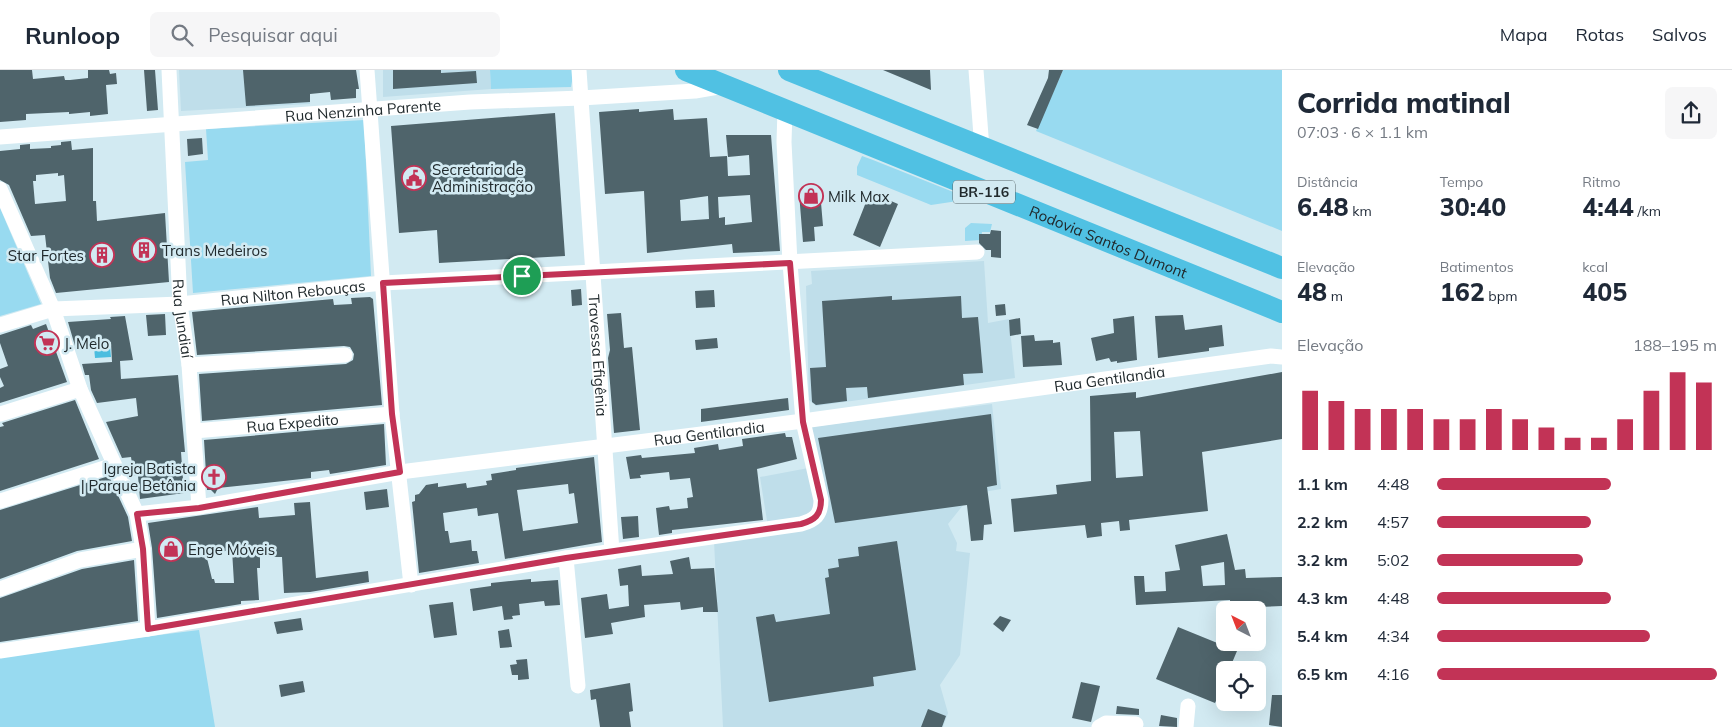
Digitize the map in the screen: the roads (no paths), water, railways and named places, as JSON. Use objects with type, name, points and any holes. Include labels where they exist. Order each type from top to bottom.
[{"type":"highway","name":"Rodovia Santos Dumont","points":[[686,70],[1282,312]]},
{"type":"highway","name":"BR-116","points":[[789,70],[1282,268]]},
{"type":"street","name":"Rua Jundiaí","points":[[169,70],[180,304],[189,365],[199,508]]},
{"type":"street","points":[[367,70],[392,414],[412,585]]},
{"type":"street","name":"Travessa Efigênia","points":[[579,70],[612,552]]},
{"type":"street","points":[[976,70],[982,149]]},
{"type":"street","name":"Rua Nenzinha Parente","points":[[0,137],[470,102],[581,98],[696,90],[726,86]]},
{"type":"street","points":[[0,651],[148,629],[566,558],[812,521],[821,510],[820,488],[803,422],[790,263],[784,142],[785,110]]},
{"type":"street","points":[[0,189],[53,309],[80,389],[137,514],[143,549],[148,629]]},
{"type":"street","name":"Rua Nilton Rebouças","points":[[0,325],[53,309],[180,304],[383,283],[977,252]]},
{"type":"street","points":[[189,365],[345,356]]},
{"type":"street","name":"Rua Gentilandia","points":[[137,514],[199,508],[400,472],[803,422],[1188,366],[1271,356],[1282,357]]},
{"type":"street","points":[[0,414],[80,389]]},
{"type":"street","name":"Rua Expedito","points":[[194,431],[392,414]]},
{"type":"street","points":[[0,501],[114,465]]},
{"type":"street","points":[[0,589],[80,560],[143,549]]},
{"type":"street","points":[[566,558],[578,686]]},
{"type":"street","points":[[1186,727],[1188,706]]},
{"type":"street","points":[[1099,727],[1106,723],[1136,724]]},
{"type":"place","name":"Secretaria de Administração","points":[[414,178]]},
{"type":"place","name":"Milk Max","points":[[811,196]]},
{"type":"place","name":"Trans Medeiros","points":[[144,250]]},
{"type":"place","name":"Star Fortes","points":[[102,255]]},
{"type":"place","name":"J. Melo","points":[[47,343]]},
{"type":"place","name":"Igreja Batista | Parque Betânia","points":[[214,477]]},
{"type":"place","name":"Enge Móveis","points":[[171,549]]}]
